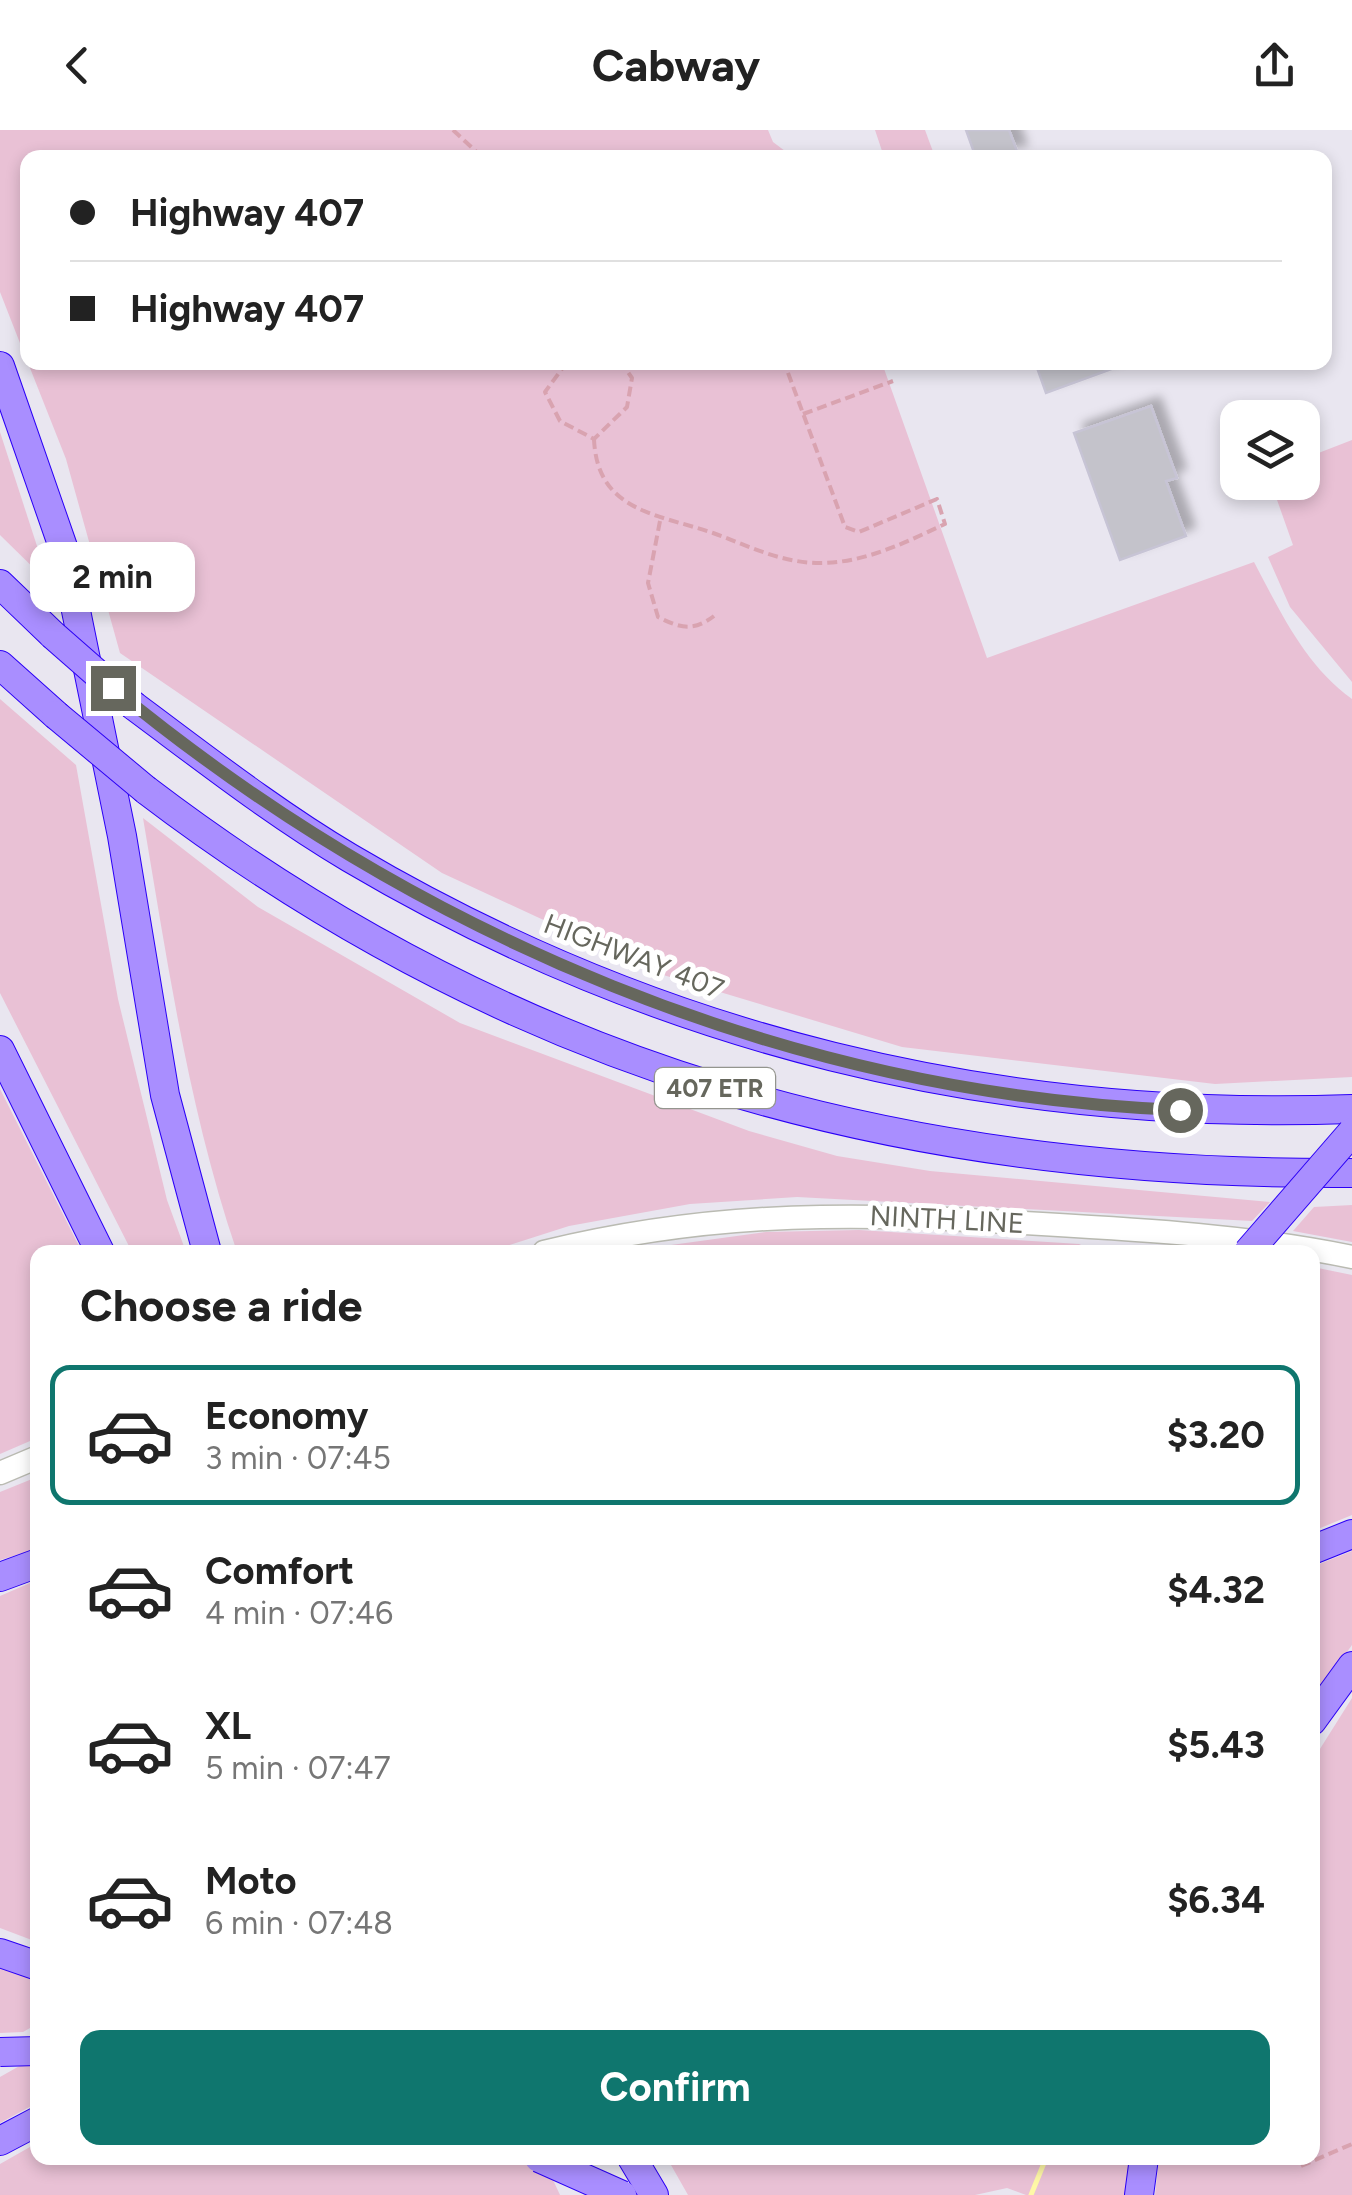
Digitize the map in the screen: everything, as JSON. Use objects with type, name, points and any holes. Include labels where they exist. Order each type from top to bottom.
[{"type":"highway","points":[[0,366],[63,547],[122,836],[165,1094],[204,1245]]},
{"type":"highway","name":"HIGHWAY 407","points":[[0,584],[134,706],[260,799],[426,900],[560,966],[684,1014],[817,1054],[1016,1096],[1254,1113],[1352,1109]]},
{"type":"highway","name":"407 ETR","points":[[0,664],[146,790],[220,846],[332,918],[446,979],[582,1041],[696,1082],[822,1118],[960,1147],[1071,1162],[1269,1174],[1352,1173]]},
{"type":"highway","points":[[0,1050],[97,1245]]},
{"type":"highway","points":[[1254,1245],[1352,1132]]},
{"type":"highway","points":[[1320,1547],[1352,1534]]},
{"type":"highway","points":[[0,1577],[30,1566]]},
{"type":"highway","points":[[1320,1710],[1352,1666]]},
{"type":"highway","points":[[0,1954],[30,1963]]},
{"type":"highway","points":[[0,2052],[30,2050]]},
{"type":"highway","points":[[0,2067],[30,2053]]},
{"type":"highway","points":[[0,2141],[30,2125]]},
{"type":"highway","points":[[555,2165],[622,2195]]},
{"type":"highway","points":[[578,2165],[595,2195]]},
{"type":"highway","points":[[636,2165],[654,2195]]},
{"type":"highway","points":[[1139,2195],[1143,2165]]},
{"type":"main road","name":"NINTH LINE","points":[[578,1245],[680,1224],[824,1214],[1195,1232],[1274,1245]]},
{"type":"main road","name":"NINTH LINE","points":[[1320,1253],[1352,1258]]},
{"type":"main road","points":[[0,1473],[30,1460]]},
{"type":"path","points":[[453,130],[474,150]]},
{"type":"path","points":[[560,370],[544,392],[560,421],[594,439]]},
{"type":"path","points":[[627,370],[632,378],[626,407],[594,439],[595,467],[618,496],[660,521],[710,532],[765,554],[822,563],[876,555],[945,524],[937,499],[859,532],[845,526],[787,370]]},
{"type":"path","points":[[803,414],[892,381]]},
{"type":"path","points":[[660,521],[648,583],[658,616],[679,627],[699,627],[714,616]]},
{"type":"path","points":[[1320,2158],[1352,2144]]},
{"type":"shaded area","points":[[0,130],[768,130],[773,142],[784,150],[20,150],[20,343],[0,292]]},
{"type":"shaded area","points":[[875,130],[925,130],[932,150],[882,150]]},
{"type":"shaded area","points":[[31,370],[884,370],[987,658],[1254,562],[1307,654],[1352,699],[1352,1077],[1215,1084],[902,1047],[660,974],[442,873],[120,653],[66,459]]},
{"type":"shaded area","points":[[0,432],[49,583],[0,535]]},
{"type":"shaded area","points":[[1352,440],[1352,682],[1290,607],[1268,557],[1293,545],[1277,500],[1320,500],[1320,452]]},
{"type":"shaded area","points":[[0,699],[76,765],[118,999],[167,1200],[183,1245],[128,1245],[0,993]]},
{"type":"shaded area","points":[[143,818],[258,907],[460,1023],[749,1131],[837,1156],[930,1171],[1270,1202],[1252,1221],[797,1197],[690,1204],[569,1226],[510,1245],[235,1245],[206,1145],[171,983]]},
{"type":"shaded area","points":[[0,1089],[78,1245],[30,1245],[30,1441],[0,1454]]},
{"type":"shaded area","points":[[1352,1205],[1352,1242],[1293,1231],[1314,1207]]},
{"type":"shaded area","points":[[859,1230],[1081,1245],[671,1245],[766,1232]]},
{"type":"shaded area","points":[[1320,1268],[1352,1275],[1352,1515],[1320,1528]]},
{"type":"shaded area","points":[[30,1480],[30,1551],[0,1560],[0,1492]]},
{"type":"shaded area","points":[[1352,1551],[1352,1645],[1320,1689],[1320,1564]]},
{"type":"shaded area","points":[[30,1583],[30,1939],[0,1928],[0,1596]]},
{"type":"shaded area","points":[[1352,1698],[1352,2195],[1155,2195],[1158,2165],[1320,2165],[1320,1749]]},
{"type":"shaded area","points":[[0,1967],[30,1976],[30,2028],[0,2033]]},
{"type":"shaded area","points":[[30,2064],[30,2107],[0,2123],[0,2077]]},
{"type":"shaded area","points":[[30,2147],[30,2165],[542,2165],[547,2167],[560,2195],[0,2195],[0,2164]]},
{"type":"shaded area","points":[[671,2165],[1129,2165],[1125,2195],[1026,2195],[1007,2188],[975,2195],[688,2195]]},
{"type":"building","points":[[966,130],[1009,130],[1016,150],[973,150]]},
{"type":"building","points":[[1038,370],[1109,370],[1046,393]]},
{"type":"building","points":[[1151,406],[1177,478],[1166,481],[1186,536],[1120,560],[1074,433]]},
{"type":"waterway","points":[[1031,2195],[1043,2165]]},
{"type":"route","points":[[113,688],[260,799],[348,856],[442,909],[560,966],[684,1014],[817,1054],[1016,1096],[1180,1110]]}]
